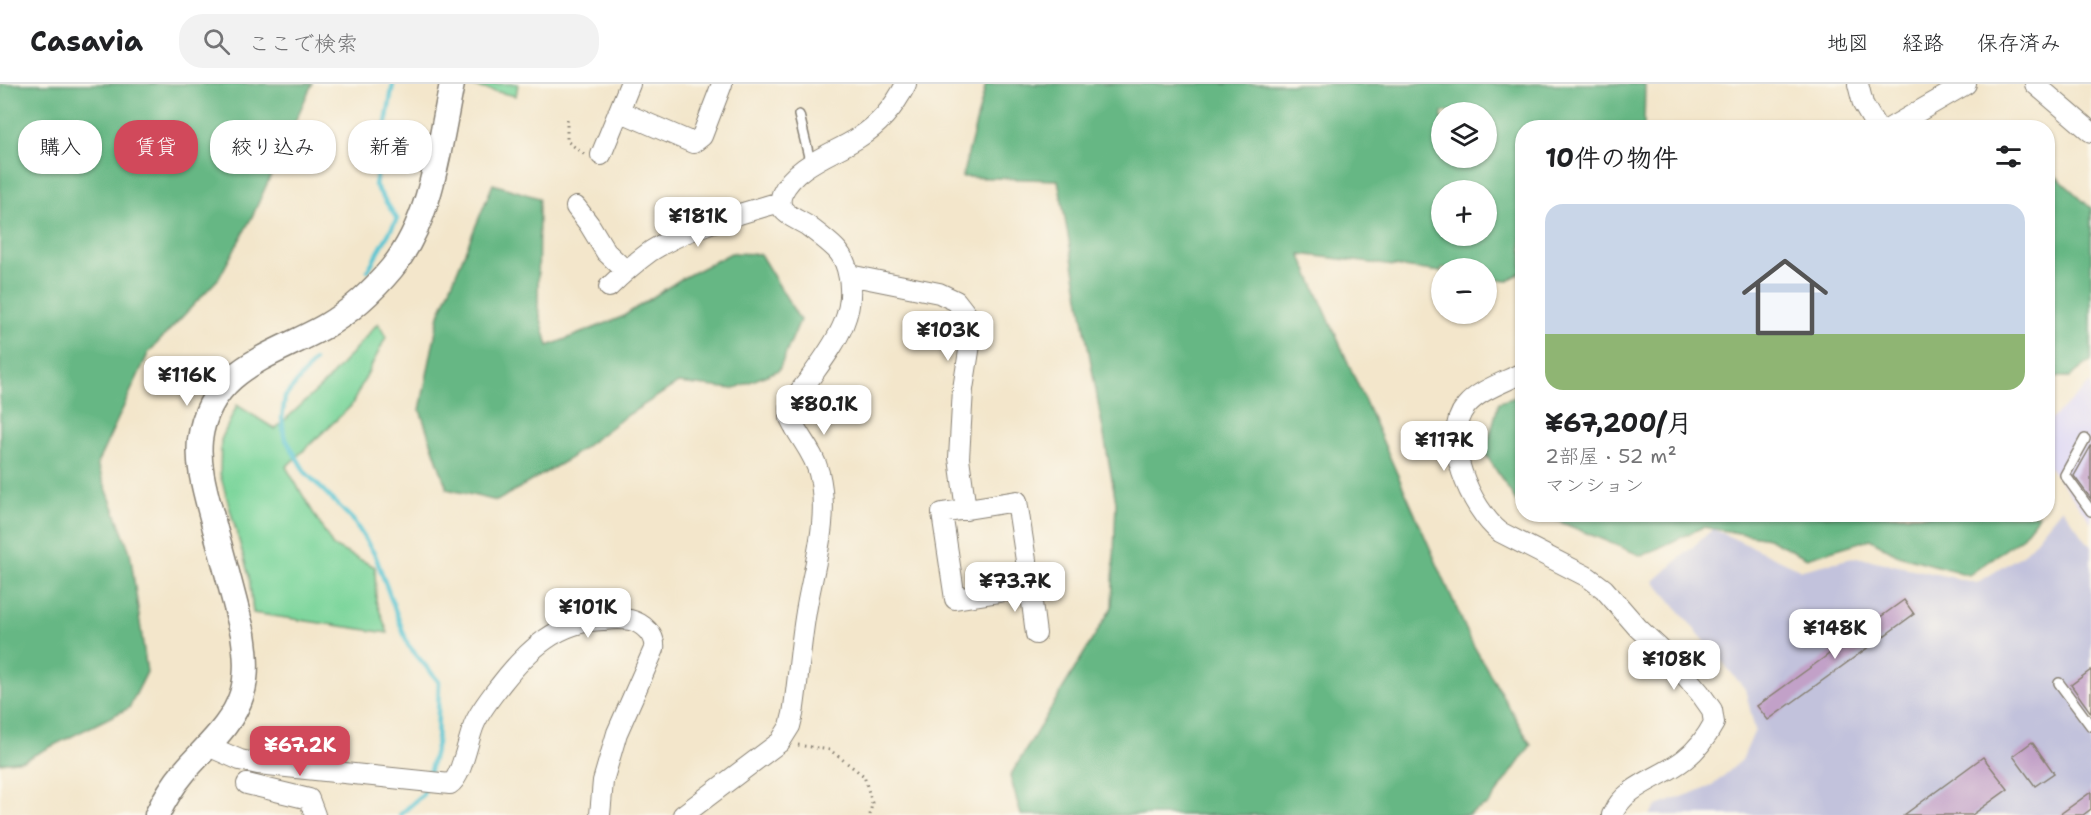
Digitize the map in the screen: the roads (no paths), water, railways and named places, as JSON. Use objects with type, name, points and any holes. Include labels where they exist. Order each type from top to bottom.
[{"type":"street","points":[[157,815],[173,786],[235,711],[242,696],[246,669],[243,634],[201,471],[200,441],[206,416],[218,394],[246,367],[336,320],[372,290],[394,266],[408,244],[425,202],[452,84]]},
{"type":"street","points":[[601,154],[630,84]]},
{"type":"street","points":[[620,111],[693,143],[702,136],[723,84]]},
{"type":"street","points":[[683,815],[780,742],[790,726],[793,714],[805,618],[820,539],[823,506],[819,471],[808,447],[793,424],[790,407],[836,342],[845,323],[850,302],[849,276],[838,250],[783,209],[780,202],[781,195],[793,180],[811,165],[874,127],[894,105],[906,84]]},
{"type":"street","points":[[1858,84],[1863,104],[1872,120]]},
{"type":"street","points":[[1900,120],[1935,92],[1966,84]]},
{"type":"street","points":[[2035,84],[2091,132]]},
{"type":"street","points":[[609,287],[652,251],[683,234],[780,202]]},
{"type":"street","points":[[576,207],[590,224],[606,252],[626,271]]},
{"type":"street","points":[[849,276],[939,293],[956,301],[969,319],[972,332],[963,389],[958,458],[966,510]]},
{"type":"street","points":[[1515,377],[1473,400],[1465,407],[1459,419],[1456,446],[1478,508],[1488,522],[1500,532],[1588,577],[1604,589],[1638,628],[1673,661],[1712,710],[1714,723],[1703,743],[1683,760],[1640,784],[1616,805],[1612,815]]},
{"type":"street","points":[[1030,587],[956,599],[942,513],[1017,501],[1030,587],[1036,634]]},
{"type":"street","points":[[208,746],[240,760],[258,764],[445,784],[454,782],[458,777],[471,733],[483,710],[508,675],[534,648],[565,627],[580,622],[630,620],[640,624],[650,633],[655,644],[617,733],[603,781],[600,815]]},
{"type":"street","points":[[246,784],[309,799],[315,815]]},
{"type":"lane","points":[[799,115],[811,165]]},
{"type":"lane","points":[[2085,439],[2065,476],[2091,511]]},
{"type":"lane","points":[[2060,683],[2091,726]]},
{"type":"waterway","points":[[368,270],[397,219],[375,185],[393,84]]},
{"type":"waterway","points":[[314,361],[285,397],[282,418],[284,436],[305,472],[353,520],[375,555],[408,645],[439,682],[437,743],[428,778]]},
{"type":"waterway","points":[[400,815],[423,794],[426,786]]}]
